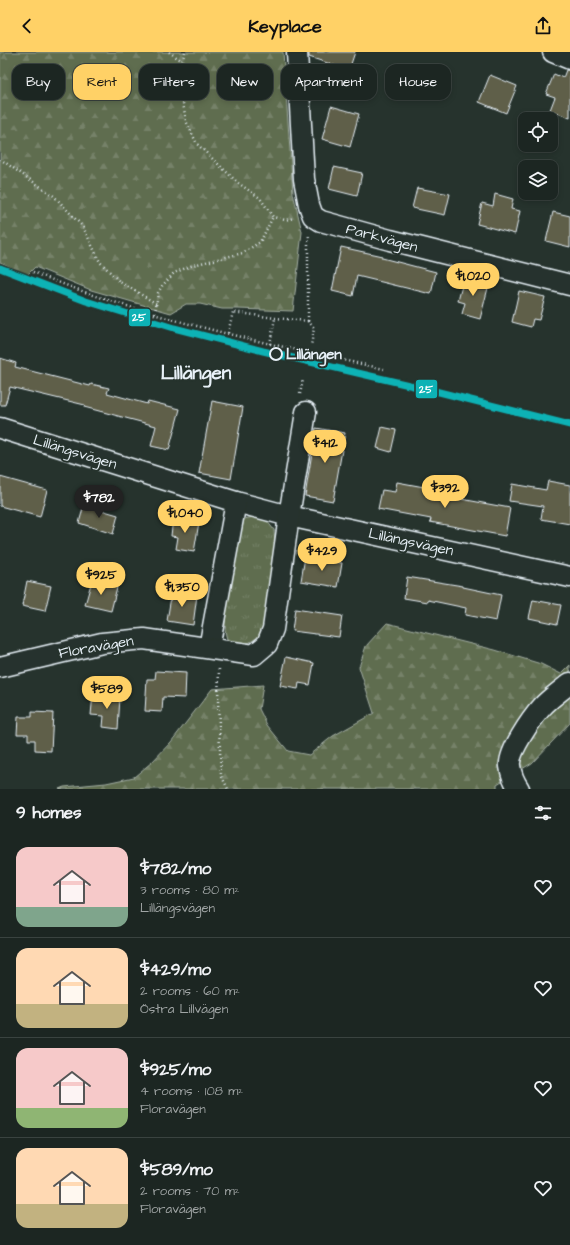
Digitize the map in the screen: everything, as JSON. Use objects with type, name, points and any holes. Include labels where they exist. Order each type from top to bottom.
[{"type":"street","points":[[297,52],[304,179],[309,205],[313,216]]},
{"type":"street","points":[[553,52],[570,59]]},
{"type":"street","name":"Parkvägen","points":[[313,216],[321,221],[390,240],[570,285]]},
{"type":"street","name":"Floravägen","points":[[0,667],[102,643],[144,639],[254,655],[267,644],[273,629],[306,412]]},
{"type":"street","name":"Lillängsvägen","points":[[0,428],[236,502],[289,516],[570,577]]},
{"type":"street","points":[[213,648],[236,502]]},
{"type":"street","points":[[519,789],[515,783],[510,766],[511,756],[521,736],[542,707],[570,683]]},
{"type":"path","points":[[169,52],[182,61]]},
{"type":"path","points":[[186,52],[182,61],[181,91],[186,121],[197,144],[238,183],[260,198],[273,217],[284,220],[313,216],[308,244],[308,321],[314,328],[310,346]]},
{"type":"path","points":[[0,159],[54,196],[83,227],[100,262],[120,282],[157,304]]},
{"type":"path","points":[[155,314],[158,293],[174,272],[193,265],[243,253],[260,242],[273,217]]},
{"type":"path","points":[[33,272],[155,314],[270,344],[384,369]]},
{"type":"path","points":[[228,333],[233,312],[308,321]]},
{"type":"path","points":[[270,344],[275,318]]},
{"type":"path","points":[[301,389],[303,380]]},
{"type":"path","points":[[213,648],[219,678],[218,700],[221,775],[228,789]]},
{"type":"green space","points":[[0,52],[283,52],[284,64],[281,64],[281,100],[286,100],[293,193],[302,232],[293,311],[222,309],[200,304],[186,304],[171,313],[91,290],[35,267],[27,275],[0,262]]},
{"type":"green space","points":[[253,517],[267,521],[274,530],[275,545],[263,632],[250,642],[233,646],[227,639],[225,630],[228,599],[234,562],[244,519]]},
{"type":"green space","points":[[387,623],[495,650],[541,664],[561,674],[570,665],[570,723],[532,763],[497,784],[497,789],[59,789],[64,787],[106,783],[134,777],[152,762],[171,742],[212,689],[263,685],[259,709],[267,725],[288,751],[309,755],[333,736],[374,713],[359,667],[366,646]]},
{"type":"building","points":[[309,52],[355,52],[351,64],[331,64],[309,57]]},
{"type":"building","points":[[566,70],[570,70],[570,118],[550,110],[555,97],[546,94],[554,74],[563,78]]},
{"type":"building","points":[[490,75],[517,86],[506,113],[479,102]]},
{"type":"building","points":[[331,106],[359,114],[350,147],[322,139]]},
{"type":"building","points":[[334,167],[362,173],[357,196],[329,189]]},
{"type":"building","points":[[417,188],[450,194],[445,215],[412,208]]},
{"type":"building","points":[[495,194],[513,199],[511,209],[520,211],[515,234],[477,224],[482,203],[493,206]]},
{"type":"building","points":[[553,212],[570,216],[570,247],[546,241]]},
{"type":"building","points":[[341,247],[382,256],[382,258],[436,272],[431,294],[357,276],[353,296],[332,291]]},
{"type":"building","points":[[464,278],[489,284],[480,319],[462,314],[465,303],[458,301]]},
{"type":"building","points":[[519,291],[545,297],[539,320],[533,319],[531,327],[512,322]]},
{"type":"building","points":[[0,358],[16,363],[15,367],[90,386],[91,384],[109,388],[107,393],[147,404],[148,401],[180,409],[169,450],[151,446],[156,426],[84,407],[85,405],[10,387],[5,405],[0,405]]},
{"type":"building","points":[[212,401],[243,407],[231,479],[199,473]]},
{"type":"building","points":[[382,427],[396,430],[391,452],[377,448]]},
{"type":"building","points":[[316,428],[345,433],[333,501],[305,496]]},
{"type":"building","points":[[0,477],[47,490],[40,517],[0,506]]},
{"type":"building","points":[[548,481],[570,485],[570,524],[541,519],[543,506],[509,501],[512,484],[546,490]]},
{"type":"building","points":[[397,482],[462,494],[461,499],[510,508],[505,536],[430,522],[431,519],[378,509],[382,490],[395,492]]},
{"type":"building","points":[[84,505],[118,515],[113,534],[79,523]]},
{"type":"building","points":[[173,518],[199,522],[194,552],[176,549],[178,537],[171,536]]},
{"type":"building","points":[[305,557],[342,563],[338,587],[301,581]]},
{"type":"building","points":[[407,577],[463,586],[501,595],[496,621],[465,615],[466,608],[428,600],[428,602],[404,598]]},
{"type":"building","points":[[92,580],[117,587],[111,611],[85,605]]},
{"type":"building","points":[[27,581],[51,586],[45,611],[22,606]]},
{"type":"building","points":[[172,591],[197,595],[193,625],[167,621]]},
{"type":"building","points":[[533,600],[561,605],[557,624],[529,618]]},
{"type":"building","points":[[295,609],[342,616],[339,637],[292,631]]},
{"type":"building","points":[[286,657],[314,663],[310,685],[299,683],[298,689],[280,686]]},
{"type":"building","points":[[156,671],[186,673],[185,698],[163,697],[162,712],[145,711],[147,679],[155,679]]},
{"type":"building","points":[[93,694],[120,697],[118,729],[103,727],[104,716],[91,715]]},
{"type":"building","points":[[32,712],[53,713],[51,751],[35,750],[35,740],[28,740],[28,734],[17,734],[18,717],[32,717]]},
{"type":"transit line","name":"25","points":[[0,268],[86,301],[174,328],[570,425]]},
{"type":"place","name":"Lillängen","points":[[276,354]]},
{"type":"district","name":"Lillängen","points":[[196,373]]}]
